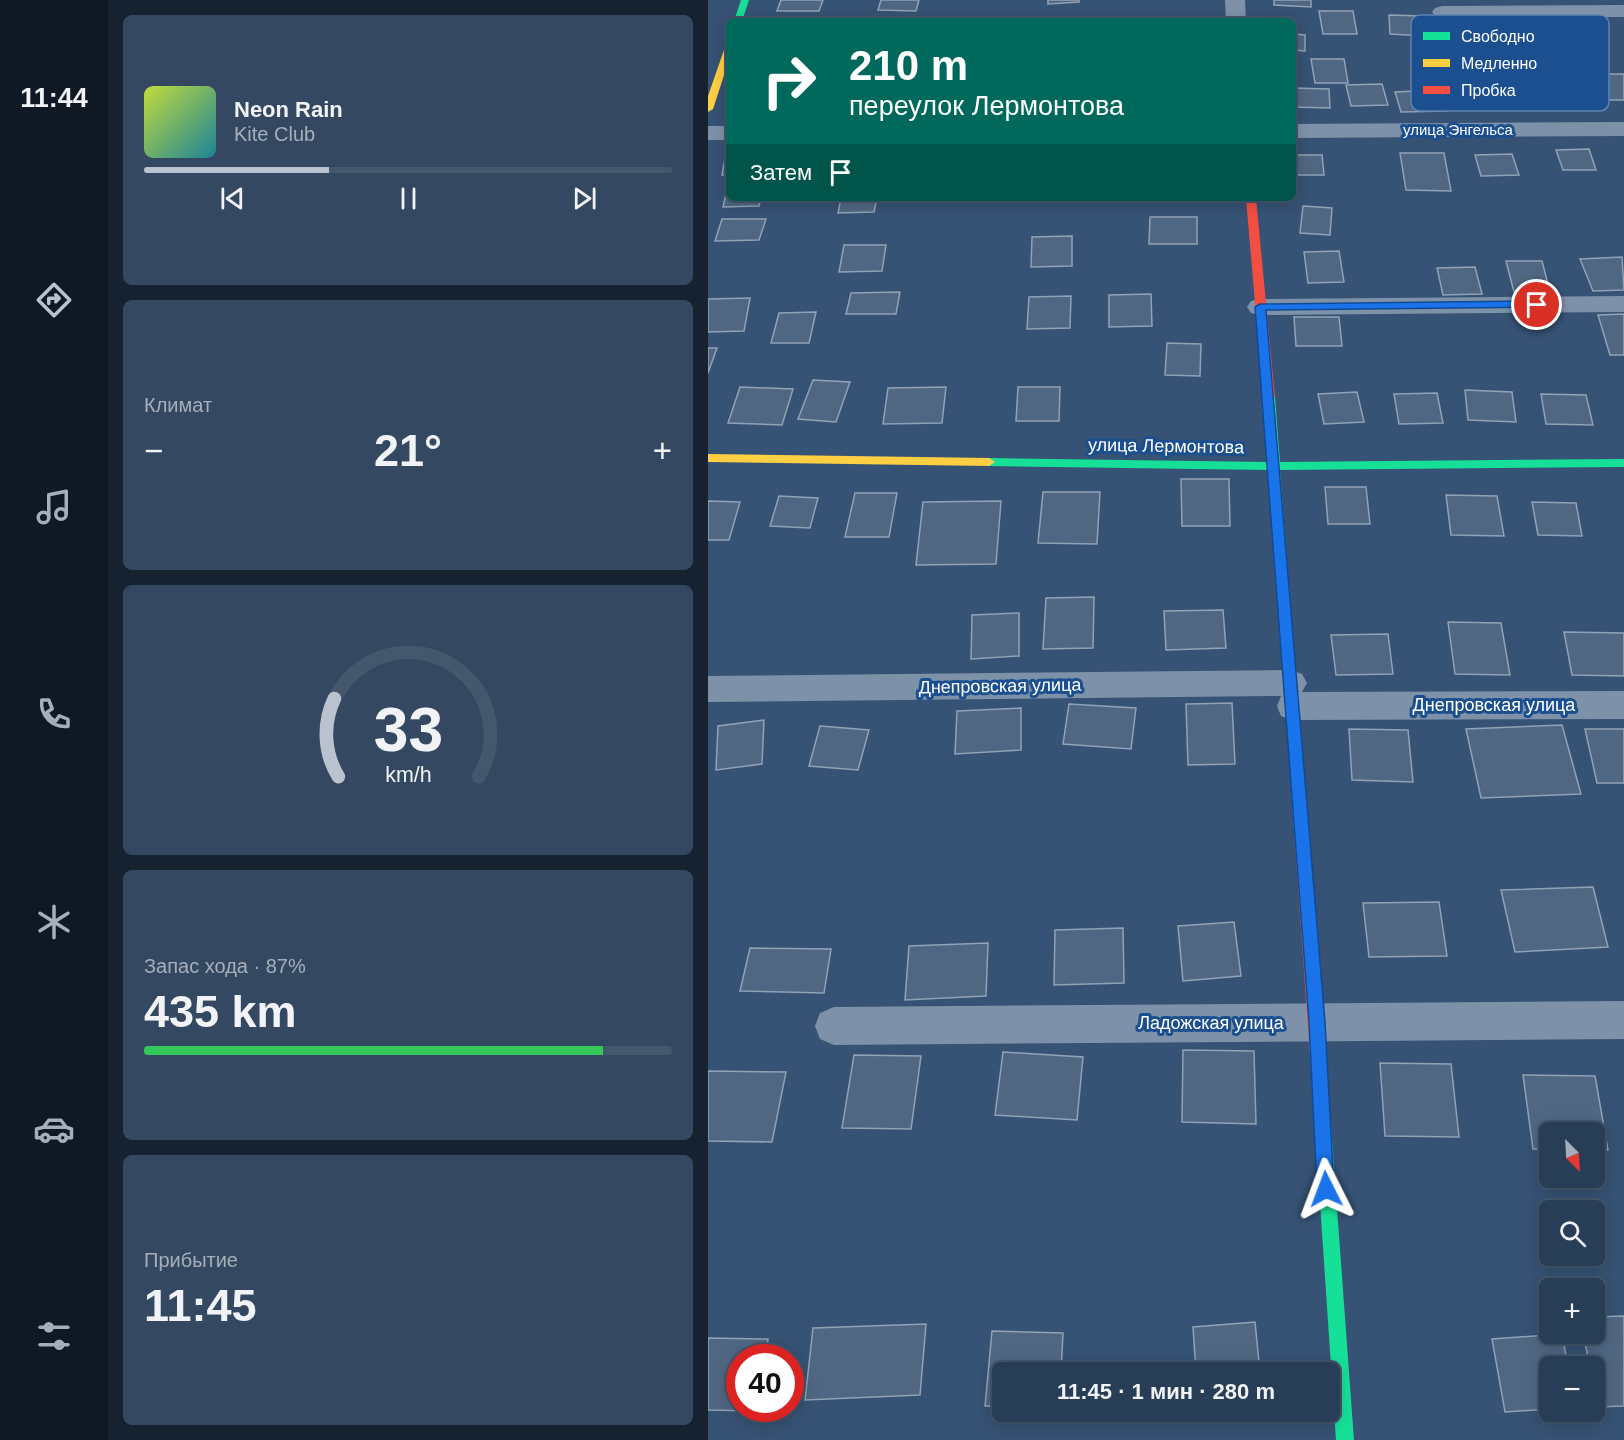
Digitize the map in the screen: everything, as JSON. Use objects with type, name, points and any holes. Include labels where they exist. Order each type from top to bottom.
[{"type":"street","points":[[739,18],[745,0]]},
{"type":"street","points":[[1235,0],[1236,18]]},
{"type":"street","points":[[1442,12],[1624,11]]},
{"type":"street","points":[[708,109],[726,55]]},
{"type":"street","name":"улица Энгельса","points":[[1296,131],[1624,129]]},
{"type":"street","points":[[708,133],[726,133]]},
{"type":"street","points":[[1251,201],[1275,466],[1317,1022],[1326,1189],[1345,1440]]},
{"type":"street","points":[[1260,307],[1624,304]]},
{"type":"street","name":"улица Лермонтова","points":[[708,458],[1275,466],[1624,463]]},
{"type":"street","name":"Днепровская улица","points":[[708,689],[1292,694],[1624,705]]},
{"type":"street","name":"Ладожская улица","points":[[834,1026],[1624,1020]]},
{"type":"building","points":[[781,0],[823,0],[819,11],[777,11]]},
{"type":"building","points":[[881,0],[919,0],[916,11],[878,10]]},
{"type":"building","points":[[1048,0],[1079,0],[1079,2],[1048,4]]},
{"type":"building","points":[[1274,0],[1311,0],[1311,7],[1274,5]]},
{"type":"building","points":[[1319,11],[1353,11],[1357,34],[1323,34]]},
{"type":"building","points":[[1389,15],[1411,16],[1411,35],[1390,34]]},
{"type":"building","points":[[1296,34],[1305,35],[1305,51],[1296,50]]},
{"type":"building","points":[[1311,59],[1344,59],[1348,83],[1315,83]]},
{"type":"building","points":[[1609,74],[1624,74],[1624,100],[1609,100]]},
{"type":"building","points":[[1382,84],[1388,105],[1351,106],[1346,85]]},
{"type":"building","points":[[1296,88],[1329,89],[1330,108],[1296,107]]},
{"type":"building","points":[[1411,91],[1411,111],[1446,111],[1401,112],[1395,92]]},
{"type":"building","points":[[1589,149],[1596,170],[1563,170],[1556,150]]},
{"type":"building","points":[[1400,153],[1444,153],[1451,191],[1406,190]]},
{"type":"building","points":[[1512,154],[1519,175],[1481,176],[1475,155]]},
{"type":"building","points":[[1296,155],[1322,155],[1324,175],[1296,175]]},
{"type":"building","points":[[725,158],[726,158],[726,175],[722,175]]},
{"type":"building","points":[[726,194],[726,201],[760,201],[759,206],[723,207]]},
{"type":"building","points":[[840,201],[876,201],[874,212],[838,213]]},
{"type":"building","points":[[1303,206],[1332,208],[1330,235],[1300,233]]},
{"type":"building","points":[[1150,217],[1197,217],[1197,244],[1149,244]]},
{"type":"building","points":[[722,219],[766,219],[759,240],[715,241]]},
{"type":"building","points":[[1072,236],[1072,266],[1031,267],[1032,237]]},
{"type":"building","points":[[844,245],[886,245],[882,271],[839,272]]},
{"type":"building","points":[[1339,251],[1344,282],[1308,283],[1304,252]]},
{"type":"building","points":[[1622,257],[1624,290],[1593,291],[1580,259]]},
{"type":"building","points":[[1506,261],[1542,261],[1550,292],[1514,292]]},
{"type":"building","points":[[1475,267],[1482,294],[1443,295],[1437,268]]},
{"type":"building","points":[[900,292],[896,314],[846,314],[851,293]]},
{"type":"building","points":[[1151,294],[1152,326],[1109,327],[1109,295]]},
{"type":"building","points":[[1071,296],[1070,328],[1027,329],[1029,297]]},
{"type":"building","points":[[750,298],[744,331],[708,332],[708,299]]},
{"type":"building","points":[[816,312],[809,343],[771,343],[779,313]]},
{"type":"building","points":[[1624,314],[1624,355],[1610,355],[1598,315]]},
{"type":"building","points":[[1294,317],[1339,317],[1342,346],[1296,346]]},
{"type":"building","points":[[1167,343],[1201,344],[1200,376],[1165,375]]},
{"type":"building","points":[[708,348],[717,348],[708,373]]},
{"type":"building","points":[[813,380],[850,382],[836,422],[798,419]]},
{"type":"building","points":[[740,387],[793,389],[782,425],[728,423]]},
{"type":"building","points":[[946,387],[942,423],[883,424],[888,388]]},
{"type":"building","points":[[1018,387],[1060,387],[1059,421],[1016,421]]},
{"type":"building","points":[[1465,390],[1512,392],[1516,422],[1468,420]]},
{"type":"building","points":[[1357,392],[1364,422],[1324,424],[1318,394]]},
{"type":"building","points":[[1437,393],[1443,423],[1399,424],[1394,394]]},
{"type":"building","points":[[1541,394],[1586,395],[1593,425],[1546,424]]},
{"type":"building","points":[[1181,479],[1229,479],[1230,526],[1182,526]]},
{"type":"building","points":[[1325,487],[1366,487],[1370,524],[1328,524]]},
{"type":"building","points":[[1043,492],[1100,492],[1097,544],[1038,543]]},
{"type":"building","points":[[855,493],[897,493],[889,537],[845,537]]},
{"type":"building","points":[[1446,495],[1497,496],[1504,536],[1451,535]]},
{"type":"building","points":[[779,496],[818,498],[810,528],[770,526]]},
{"type":"building","points":[[708,501],[740,502],[729,540],[708,540]]},
{"type":"building","points":[[1001,501],[996,564],[916,565],[923,502]]},
{"type":"building","points":[[1532,502],[1576,503],[1582,536],[1538,535]]},
{"type":"building","points":[[1094,597],[1093,648],[1043,649],[1046,598]]},
{"type":"building","points":[[1223,610],[1226,648],[1166,650],[1164,611]]},
{"type":"building","points":[[1019,613],[1019,656],[971,659],[972,615]]},
{"type":"building","points":[[1448,622],[1501,623],[1510,675],[1455,674]]},
{"type":"building","points":[[1564,632],[1624,633],[1624,676],[1572,675]]},
{"type":"building","points":[[1388,634],[1393,674],[1336,675],[1331,635]]},
{"type":"building","points":[[1232,703],[1235,764],[1188,765],[1186,704]]},
{"type":"building","points":[[1069,704],[1136,708],[1131,749],[1063,744]]},
{"type":"building","points":[[1021,708],[1021,750],[955,754],[957,711]]},
{"type":"building","points":[[764,720],[762,764],[716,770],[718,726]]},
{"type":"building","points":[[1562,725],[1581,794],[1481,798],[1466,729]]},
{"type":"building","points":[[820,726],[869,730],[858,770],[809,766]]},
{"type":"building","points":[[1349,729],[1408,730],[1413,782],[1352,780]]},
{"type":"building","points":[[1585,729],[1624,729],[1624,783],[1597,783]]},
{"type":"building","points":[[1593,887],[1608,947],[1515,952],[1501,890]]},
{"type":"building","points":[[1439,902],[1447,956],[1369,957],[1363,903]]},
{"type":"building","points":[[1234,922],[1241,976],[1183,981],[1178,926]]},
{"type":"building","points":[[1123,928],[1124,983],[1054,985],[1055,930]]},
{"type":"building","points":[[988,943],[986,996],[905,1000],[909,946]]},
{"type":"building","points":[[750,948],[831,949],[824,993],[740,991]]},
{"type":"building","points":[[1183,1050],[1254,1051],[1256,1124],[1182,1122]]},
{"type":"building","points":[[1003,1052],[1083,1057],[1077,1120],[995,1115]]},
{"type":"building","points":[[854,1055],[921,1056],[911,1129],[842,1128]]},
{"type":"building","points":[[1380,1063],[1451,1064],[1459,1137],[1385,1136]]},
{"type":"building","points":[[708,1071],[786,1072],[772,1142],[708,1141]]},
{"type":"building","points":[[1523,1075],[1595,1076],[1603,1122],[1539,1122],[1539,1149],[1533,1149]]},
{"type":"building","points":[[1605,1133],[1608,1150],[1605,1150]]},
{"type":"building","points":[[1624,1316],[1624,1406],[1605,1407],[1605,1356],[1588,1356],[1585,1344],[1605,1344],[1605,1317]]},
{"type":"building","points":[[1255,1322],[1259,1362],[1195,1362],[1193,1327]]},
{"type":"building","points":[[926,1324],[920,1395],[805,1400],[813,1328]]},
{"type":"building","points":[[992,1331],[1063,1333],[1062,1362],[992,1362],[992,1406],[985,1406]]},
{"type":"building","points":[[1539,1336],[1539,1344],[1564,1344],[1566,1356],[1539,1356],[1539,1410],[1505,1412],[1492,1339]]},
{"type":"building","points":[[708,1338],[768,1339],[767,1344],[726,1344],[726,1410],[708,1410]]},
{"type":"traffic: fast","points":[[739,18],[745,0]]},
{"type":"traffic: fast","points":[[1269,397],[1301,831]]},
{"type":"traffic: fast","points":[[989,462],[1275,466],[1624,463]]},
{"type":"traffic: fast","points":[[1321,1099],[1345,1440]]},
{"type":"traffic: slow","points":[[708,109],[726,56]]},
{"type":"traffic: slow","points":[[708,458],[989,462]]},
{"type":"traffic: jam","points":[[1251,201],[1269,397]]},
{"type":"traffic: jam","points":[[1301,831],[1321,1099]]},
{"type":"route","points":[[1326,1189],[1317,1022],[1275,466],[1260,307],[1537,305]]}]
